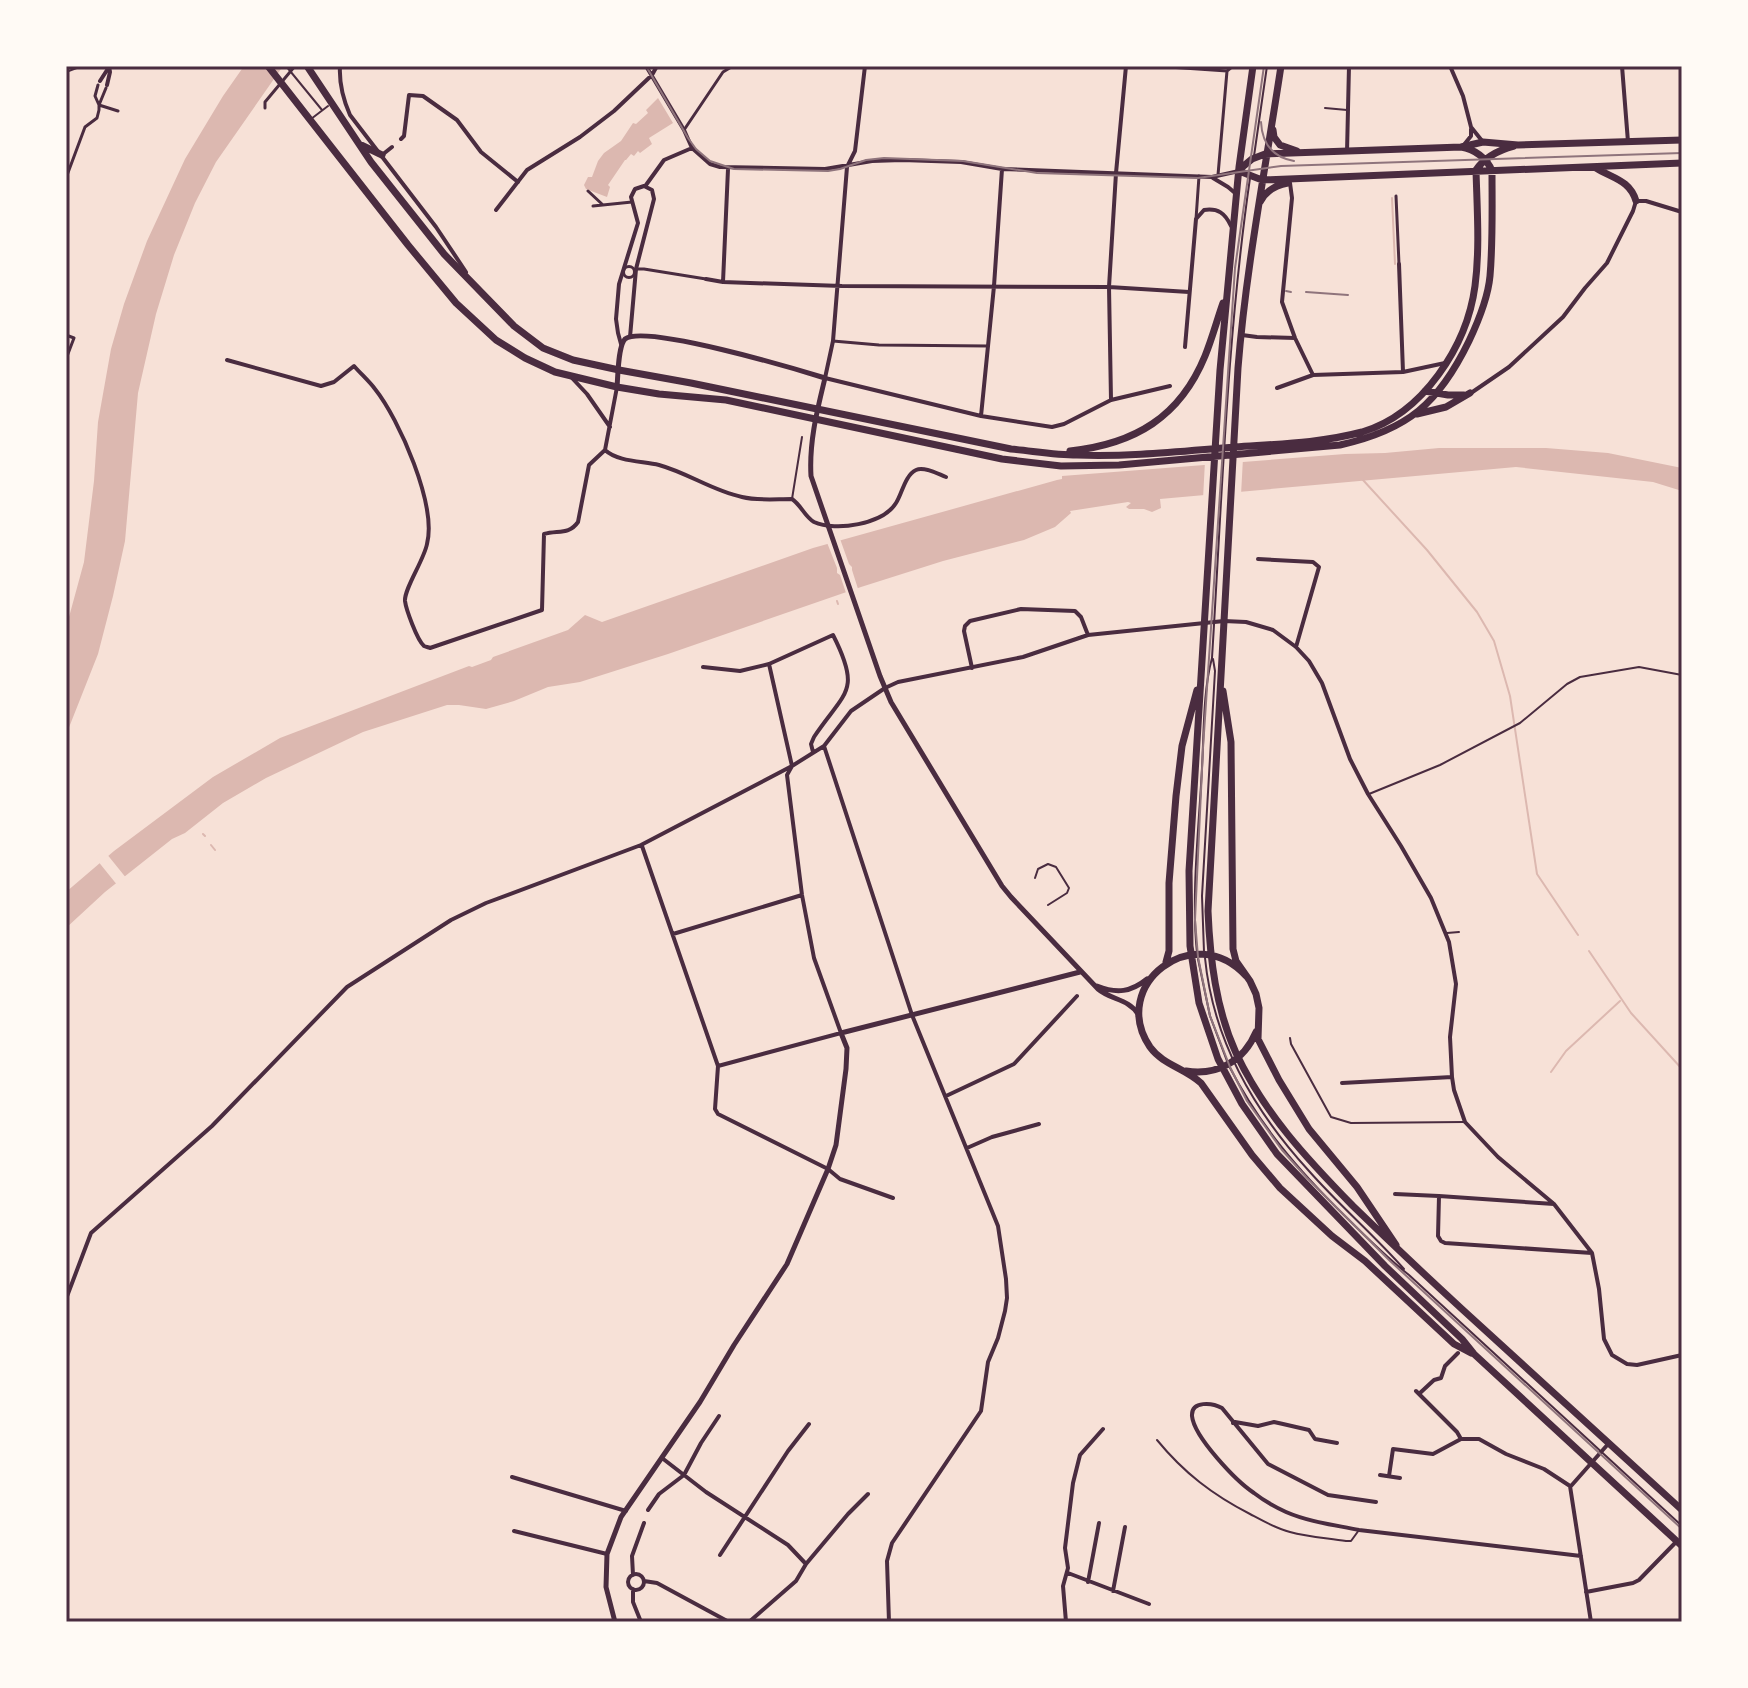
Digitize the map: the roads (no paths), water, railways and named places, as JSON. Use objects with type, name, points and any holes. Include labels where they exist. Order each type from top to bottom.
[{"type":"main road","points":[[268,66],[456,303],[496,340],[539,365],[571,377],[617,387],[726,400],[1002,459],[1061,466],[1119,465],[1340,445],[1387,431],[1416,414],[1448,380],[1473,333],[1489,282],[1492,171],[1485,160],[1472,150],[1461,147]]},
{"type":"main road","points":[[307,66],[338,101],[357,143],[435,243],[514,326],[543,348],[573,360],[619,370],[986,444],[1049,453],[1108,455],[1325,439],[1362,432],[1407,408],[1425,391],[1447,362],[1463,329],[1475,288],[1476,170],[1501,150],[1518,145]]},
{"type":"main road","points":[[1253,66],[1227,289],[1229,369],[1213,639],[1231,742],[1233,949],[1236,961],[1255,990],[1258,1001],[1257,1035],[1295,1107],[1332,1159],[1371,1205],[1402,1254]]},
{"type":"main road","points":[[1281,66],[1240,335],[1229,369],[1213,639],[1202,669],[1181,759],[1169,883],[1169,951],[1167,960],[1154,974],[1143,995],[1140,1020],[1151,1048],[1164,1061],[1201,1083],[1252,1155],[1280,1188],[1454,1344],[1474,1354]]},
{"type":"main road","points":[[1272,126],[1274,137],[1280,145],[1311,153]]},
{"type":"main road","points":[[1239,171],[1253,158],[1267,154],[1461,147],[1483,142],[1518,145],[1682,140]]},
{"type":"main road","points":[[357,143],[382,155]]},
{"type":"main road","points":[[1239,171],[1262,180],[1682,163]]},
{"type":"main road","points":[[1594,166],[1609,177],[1628,184],[1636,201]]},
{"type":"main road","points":[[1259,204],[1272,188],[1324,177]]},
{"type":"main road","points":[[1049,453],[1102,447],[1127,439],[1166,415],[1200,369],[1227,289]]},
{"type":"main road","points":[[1448,380],[1455,391],[1470,393]]},
{"type":"main road","points":[[1425,391],[1456,396],[1470,393]]},
{"type":"main road","points":[[1416,414],[1446,407],[1470,393]]},
{"type":"main road","points":[[1202,669],[1189,871],[1188,916],[1193,976],[1208,1033],[1242,1104],[1277,1154],[1385,1266],[1474,1354],[1680,1544]]},
{"type":"main road","points":[[1220,673],[1208,911],[1214,975],[1227,1029],[1258,1093],[1274,1118],[1316,1169],[1402,1254],[1682,1510]]},
{"type":"main road","points":[[1162,967],[1185,955],[1202,953],[1219,957],[1246,976]]},
{"type":"main road","points":[[1177,1068],[1192,1072],[1216,1070],[1231,1064],[1253,1040],[1258,1026]]},
{"type":"street","points":[[108,66],[95,96],[99,105],[118,111]]},
{"type":"street","points":[[66,178],[85,127],[97,118],[110,72],[108,66]]},
{"type":"street","points":[[265,108],[265,102],[295,66]]},
{"type":"street","points":[[340,66],[338,101],[436,227],[478,290]]},
{"type":"street","points":[[646,66],[692,148],[710,164],[728,168],[825,169],[891,160],[961,162],[1002,169],[1199,176],[1239,171]]},
{"type":"street","points":[[496,210],[527,170],[580,137],[614,111],[652,75],[657,66]]},
{"type":"street","points":[[684,130],[723,72],[733,66]]},
{"type":"street","points":[[865,66],[855,151],[847,166],[833,341],[811,438],[811,476],[885,688],[898,715],[1002,886],[1080,972],[1107,996],[1133,1006],[1140,1020]]},
{"type":"street","points":[[1111,400],[1109,287],[1126,66]]},
{"type":"street","points":[[1154,66],[1227,71],[1233,66]]},
{"type":"street","points":[[1347,152],[1349,66]]},
{"type":"street","points":[[1450,66],[1458,81],[1471,127],[1471,136],[1461,147]]},
{"type":"street","points":[[1622,66],[1628,142]]},
{"type":"street","points":[[1218,176],[1227,71]]},
{"type":"street","points":[[401,139],[404,136],[409,95],[423,96],[457,120],[481,152],[518,182]]},
{"type":"street","points":[[1471,127],[1483,142]]},
{"type":"street","points":[[382,155],[392,147]]},
{"type":"street","points":[[227,360],[321,386],[334,382],[354,366],[375,389],[402,436],[426,502],[429,541],[405,595],[423,646],[430,648],[536,614],[544,605],[544,534],[573,529],[578,522],[589,465],[605,450],[619,370],[621,344],[616,319],[619,284],[638,223],[632,202],[633,191],[649,182],[664,160],[692,148]]},
{"type":"street","points":[[723,282],[728,168]]},
{"type":"street","points":[[981,416],[1002,169]]},
{"type":"street","points":[[1199,176],[1223,183],[1237,196]]},
{"type":"street","points":[[1185,347],[1199,176]]},
{"type":"street","points":[[1290,183],[1292,198],[1282,302],[1313,375]]},
{"type":"street","points":[[630,337],[634,269],[654,199],[652,190],[644,186]]},
{"type":"street","points":[[588,191],[603,205]]},
{"type":"street","points":[[1396,196],[1403,372]]},
{"type":"street","points":[[1470,393],[1509,367],[1563,317],[1607,263],[1636,201],[1682,212]]},
{"type":"street","points":[[593,206],[632,202]]},
{"type":"street","points":[[1196,219],[1204,210],[1217,209],[1228,220],[1233,232]]},
{"type":"street","points":[[634,269],[723,282],[1109,287],[1189,292]]},
{"type":"street","points":[[66,335],[74,338],[66,359]]},
{"type":"street","points":[[1240,335],[1295,338]]},
{"type":"street","points":[[621,344],[630,337],[659,338],[740,354],[981,416],[1052,427],[1111,400],[1170,386]]},
{"type":"street","points":[[833,341],[879,345],[988,346]]},
{"type":"street","points":[[1277,388],[1313,375],[1403,372],[1447,362]]},
{"type":"street","points":[[571,377],[610,427]]},
{"type":"street","points":[[605,450],[616,457],[681,472],[738,497],[792,499],[813,521],[838,526],[866,522],[889,511],[916,470],[946,477]]},
{"type":"street","points":[[1258,559],[1313,562],[1319,567],[1296,647]]},
{"type":"street","points":[[972,668],[964,631],[968,623],[1021,609],[1075,611],[1079,613],[1088,635]]},
{"type":"street","points":[[66,1299],[91,1233],[212,1126],[347,987],[451,920],[486,903],[641,845],[792,766],[824,746],[851,711],[898,682],[1023,657],[1088,635],[1236,621],[1273,630],[1309,661],[1322,683],[1350,759],[1368,794],[1431,898],[1449,942],[1456,984],[1450,1037],[1452,1077],[1465,1122],[1498,1157],[1554,1204],[1592,1253],[1604,1339],[1612,1355],[1619,1361],[1637,1365],[1682,1355]]},
{"type":"street","points":[[703,667],[740,671],[769,664],[833,635],[848,668],[848,684],[842,700],[814,737],[811,744],[813,752]]},
{"type":"street","points":[[615,1622],[606,1587],[607,1554],[621,1517],[700,1402],[787,1264],[836,1145],[847,1048],[814,958],[788,787],[787,775],[792,766],[769,664]]},
{"type":"street","points":[[824,746],[912,1015],[998,1226],[1006,1279],[1005,1311],[988,1362],[981,1411],[892,1543],[887,1561],[889,1622]]},
{"type":"street","points":[[641,845],[718,1066],[715,1109],[718,1114],[828,1169],[840,1179],[893,1198]]},
{"type":"street","points":[[673,934],[802,895]]},
{"type":"street","points":[[718,1066],[1080,972]]},
{"type":"street","points":[[1093,984],[1112,991],[1127,991],[1154,974]]},
{"type":"street","points":[[946,1096],[1014,1064],[1077,996]]},
{"type":"street","points":[[1342,1083],[1452,1077]]},
{"type":"street","points":[[967,1148],[992,1137],[1039,1124]]},
{"type":"street","points":[[1395,1194],[1554,1204]]},
{"type":"street","points":[[1439,1196],[1437,1234],[1445,1243],[1592,1253]]},
{"type":"street","points":[[1458,1353],[1445,1366],[1441,1378],[1418,1392],[1461,1439]]},
{"type":"street","points":[[1376,1502],[1328,1495],[1268,1464],[1222,1408],[1212,1403],[1205,1403],[1193,1411],[1198,1432],[1211,1452],[1252,1492],[1286,1512],[1359,1530],[1581,1556]]},
{"type":"street","points":[[648,1510],[659,1494],[684,1475],[719,1416]]},
{"type":"street","points":[[1233,1423],[1258,1426],[1274,1422],[1309,1430],[1315,1439],[1337,1443]]},
{"type":"street","points":[[720,1555],[809,1424]]},
{"type":"street","points":[[1066,1622],[1063,1586],[1068,1573],[1065,1548],[1077,1467],[1080,1455],[1103,1429]]},
{"type":"street","points":[[1389,1476],[1393,1449],[1433,1454],[1461,1439],[1474,1438],[1544,1469],[1570,1486],[1591,1622]]},
{"type":"street","points":[[1570,1486],[1609,1443]]},
{"type":"street","points":[[662,1458],[706,1492],[788,1545],[806,1564]]},
{"type":"street","points":[[1380,1475],[1400,1478]]},
{"type":"street","points":[[512,1477],[626,1511]]},
{"type":"street","points":[[749,1622],[796,1581],[806,1564],[868,1494]]},
{"type":"street","points":[[633,1575],[632,1556],[644,1523]]},
{"type":"street","points":[[1088,1582],[1099,1523]]},
{"type":"street","points":[[1113,1591],[1125,1527]]},
{"type":"street","points":[[514,1531],[607,1554]]},
{"type":"street","points":[[1586,1592],[1639,1580],[1680,1544]]},
{"type":"street","points":[[1068,1573],[1149,1604]]},
{"type":"street","points":[[641,1622],[629,1583],[633,1575],[657,1583],[729,1622]]},
{"type":"street","points":[[633,1589],[640,1588],[644,1581]]},
{"type":"lane","points":[[66,72],[82,66]]},
{"type":"lane","points":[[286,66],[322,110]]},
{"type":"lane","points":[[1229,369],[1236,279],[1267,66]]},
{"type":"lane","points":[[309,120],[338,101]]},
{"type":"lane","points":[[1325,108],[1348,110]]},
{"type":"lane","points":[[792,499],[802,437]]},
{"type":"lane","points":[[1213,639],[1203,748],[1195,920],[1201,976],[1214,1027],[1247,1101],[1282,1150],[1389,1260],[1409,1275]]},
{"type":"lane","points":[[1212,658],[1215,671],[1202,913],[1205,964],[1216,1016],[1238,1071],[1269,1122],[1311,1174],[1409,1275],[1682,1526]]},
{"type":"lane","points":[[1368,794],[1440,765],[1520,723],[1580,677],[1639,667],[1682,675]]},
{"type":"lane","points":[[1035,878],[1038,869],[1048,864],[1056,867],[1069,888],[1067,893],[1048,905]]},
{"type":"lane","points":[[1446,933],[1459,932]]},
{"type":"lane","points":[[1290,1038],[1331,1117],[1351,1123],[1465,1122]]},
{"type":"lane","points":[[1157,1440],[1177,1464],[1212,1493],[1269,1525],[1294,1533],[1346,1541],[1351,1541],[1359,1530]]},
{"type":"waterway","points":[[1392,198],[1395,264]]},
{"type":"waterway","points":[[1363,480],[1427,550],[1477,612],[1494,641],[1510,696],[1537,874],[1578,935]]},
{"type":"waterway","points":[[211,845],[215,850]]},
{"type":"waterway","points":[[1589,951],[1631,1013],[1682,1069]]},
{"type":"waterway","points":[[1551,1072],[1566,1051],[1620,1001]]},
{"type":"tram line","points":[[646,66],[696,149],[710,161],[734,169],[828,171],[884,158],[963,161],[1037,173],[1198,178],[1281,166],[1682,153]]},
{"type":"tram line","points":[[1264,66],[1235,268],[1203,748],[1195,920],[1198,957],[1210,1016],[1247,1101],[1282,1150],[1307,1178],[1389,1260],[1682,1529]]},
{"type":"tram line","points":[[1261,122],[1263,137],[1274,153],[1294,161]]},
{"type":"railway","points":[[1286,291],[1291,292]]},
{"type":"railway","points":[[1306,292],[1348,295]]}]
